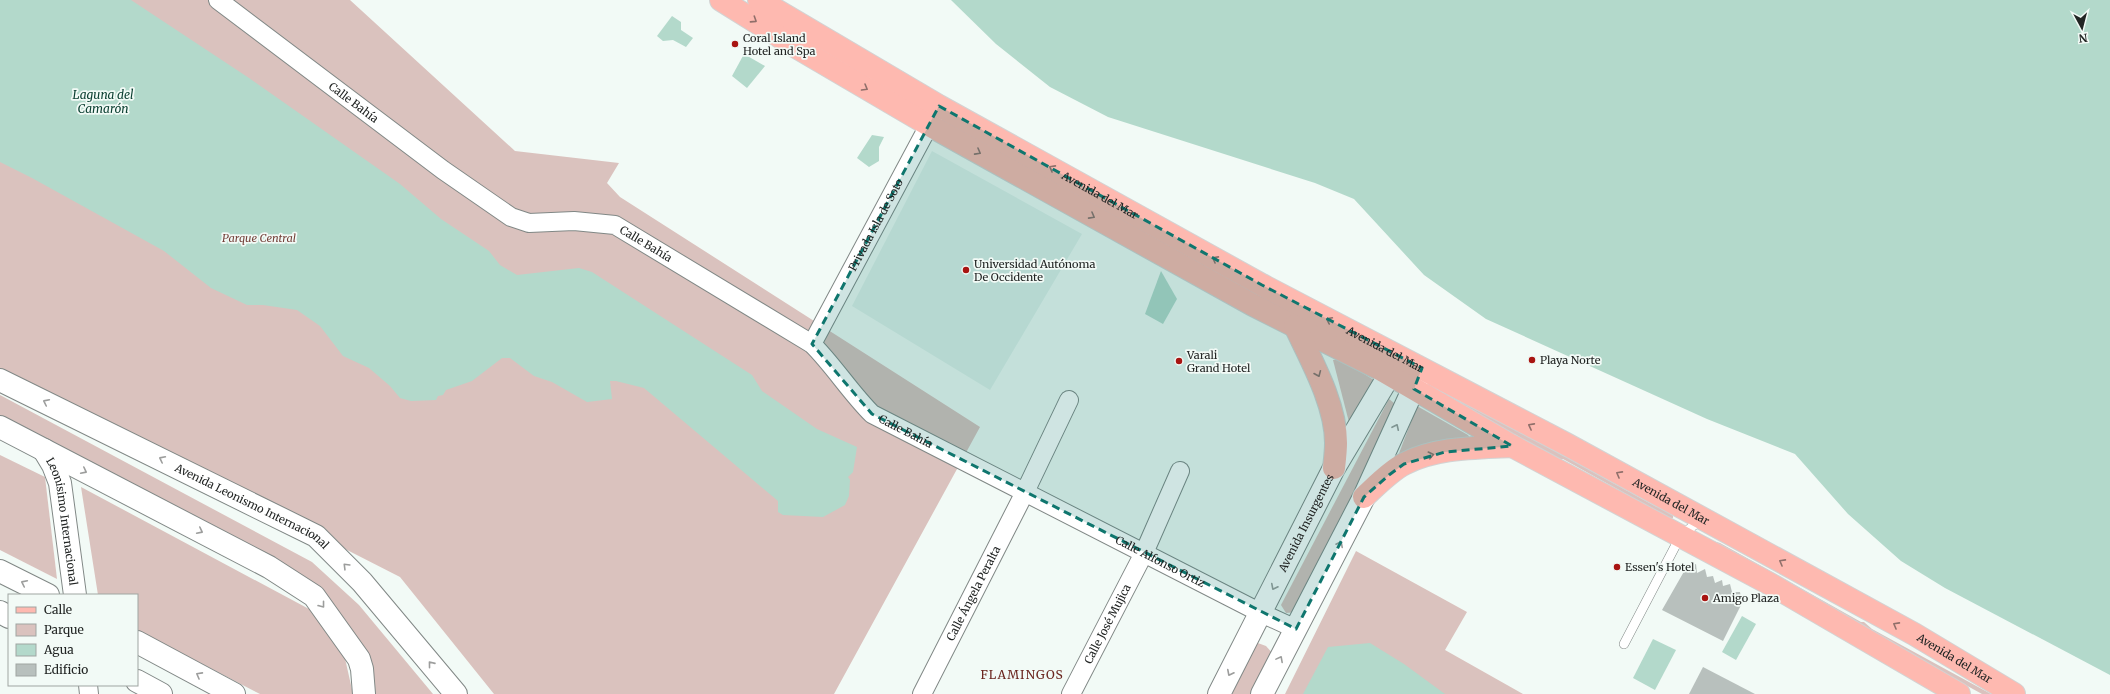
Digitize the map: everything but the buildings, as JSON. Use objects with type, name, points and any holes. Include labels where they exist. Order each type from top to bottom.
[{"type":"main road","name":"Avenida del Mar","points":[[721,0],[796,47],[934,115],[1400,356],[1914,634],[2014,694]]},
{"type":"main road","name":"Avenida del Mar","points":[[759,0],[934,115],[1194,272],[1390,376],[1512,446],[1770,584],[1958,694]]},
{"type":"main road","points":[[1295,326],[1317,372],[1328,402],[1336,442],[1334,468]]},
{"type":"main road","points":[[1364,498],[1404,464],[1423,457],[1476,448],[1512,446]]},
{"type":"street","name":"Calle Bahía","points":[[218,0],[443,170],[510,217],[529,223],[594,221],[615,225],[812,344],[830,362],[854,395],[872,414],[1025,492]]},
{"type":"street","name":"Privada Isla de Soto","points":[[812,344],[934,115]]},
{"type":"street","name":"Avenida Insurgentes","points":[[1219,694],[1334,468],[1390,376],[1400,356]]},
{"type":"street","points":[[1262,694],[1364,498],[1414,389],[1422,368]]},
{"type":"street","name":"Avenida Leonismo Internacional","points":[[0,380],[316,536],[362,582],[456,694]]},
{"type":"street","name":"Calle Ángela Peralta","points":[[922,694],[1025,492],[1069,400]]},
{"type":"street","points":[[0,427],[269,567],[306,589],[322,604],[356,654],[362,669],[364,694]]},
{"type":"street","name":"Leonisimo Internacional","points":[[44,450],[53,465],[60,483],[75,594]]},
{"type":"street","name":"Calle José Mujica","points":[[1071,694],[1144,553],[1180,471]]},
{"type":"street","name":"Calle Alfonso Ortiz","points":[[1025,492],[1261,613],[1296,629]]},
{"type":"street","points":[[0,571],[46,594]]},
{"type":"street","points":[[138,643],[234,694]]},
{"type":"street","points":[[138,682],[160,694]]},
{"type":"lane","points":[[1624,644],[1680,537],[1701,518]]},
{"type":"highlighted area","points":[[939,106],[1262,285],[1422,368],[1414,389],[1512,446],[1445,452],[1404,464],[1389,475],[1364,497],[1296,629],[872,414],[812,344]]},
{"type":"shaded area","name":"Universidad Autónoma De Occidente","points":[[932,151],[1082,234],[990,390],[852,306]]},
{"type":"green space","name":"Parque Central","points":[[0,0],[350,0],[515,151],[619,163],[607,183],[620,197],[980,427],[834,694],[494,694],[400,577],[0,373]]},
{"type":"green space","points":[[1340,359],[1382,385],[1351,430],[1333,360]]},
{"type":"green space","points":[[1440,388],[1657,507],[1664,507],[1673,514],[1673,518],[1669,521],[1653,509],[1563,459],[1559,459],[1436,395],[1437,390]]},
{"type":"green space","points":[[0,395],[312,562],[359,605],[433,694],[370,694],[312,584],[0,421]]},
{"type":"green space","points":[[1389,399],[1399,407],[1297,612],[1286,613],[1281,605]]},
{"type":"green space","points":[[1417,406],[1468,435],[1472,441],[1398,456]]},
{"type":"green space","points":[[0,455],[45,477],[57,579],[0,550]]},
{"type":"green space","points":[[81,487],[309,609],[344,654],[353,694],[260,694],[138,631],[138,594],[98,594]]},
{"type":"green space","points":[[1713,541],[1720,543],[1861,622],[1864,622],[1872,629],[1991,694],[1982,694],[1869,632]]},
{"type":"green space","points":[[1356,551],[1467,612],[1445,650],[1523,694],[1285,694]]},
{"type":"green space","points":[[1255,642],[1266,646],[1273,654],[1250,694],[1227,694]]},
{"type":"water","name":"Laguna del Camarón","points":[[0,0],[131,0],[249,78],[400,184],[441,219],[489,251],[500,265],[517,275],[579,268],[592,272],[752,375],[762,391],[817,429],[857,447],[853,472],[848,477],[850,480],[849,496],[845,505],[823,517],[783,515],[778,512],[778,501],[644,388],[616,381],[610,381],[612,399],[587,402],[552,382],[534,376],[510,358],[502,358],[472,381],[446,390],[443,395],[438,396],[436,400],[411,401],[400,398],[390,386],[369,368],[343,356],[320,326],[297,310],[263,305],[247,305],[211,288],[164,251],[32,178],[0,162]]},
{"type":"water","points":[[951,0],[2110,0],[2110,675],[1945,588],[1901,561],[1848,514],[1795,454],[1707,419],[1486,319],[1424,275],[1354,199],[1315,183],[1108,117],[1050,87],[996,44]]},
{"type":"water","points":[[672,16],[681,22],[681,30],[693,38],[686,47],[673,40],[663,41],[657,36]]},
{"type":"water","points":[[744,54],[765,66],[747,88],[732,76]]},
{"type":"water","points":[[872,135],[884,137],[879,147],[879,161],[869,167],[857,158]]},
{"type":"water","points":[[1161,271],[1177,299],[1163,324],[1145,314]]},
{"type":"water","points":[[1742,616],[1756,624],[1736,660],[1722,652]]},
{"type":"water","points":[[1653,639],[1676,650],[1655,690],[1633,678]]},
{"type":"water","points":[[1370,643],[1404,664],[1445,694],[1303,694],[1328,647]]},
{"type":"place","name":"Coral Island Hotel and Spa","points":[[735,44]]},
{"type":"place","name":"Universidad Autónoma De Occidente","points":[[966,270]]},
{"type":"place","name":"Playa Norte","points":[[1532,360]]},
{"type":"place","name":"Varali Grand Hotel","points":[[1179,361]]},
{"type":"place","name":"Essen's Hotel","points":[[1617,567]]},
{"type":"place","name":"Amigo Plaza","points":[[1705,598]]},
{"type":"district","name":"FLAMINGOS","points":[[1022,675]]}]
